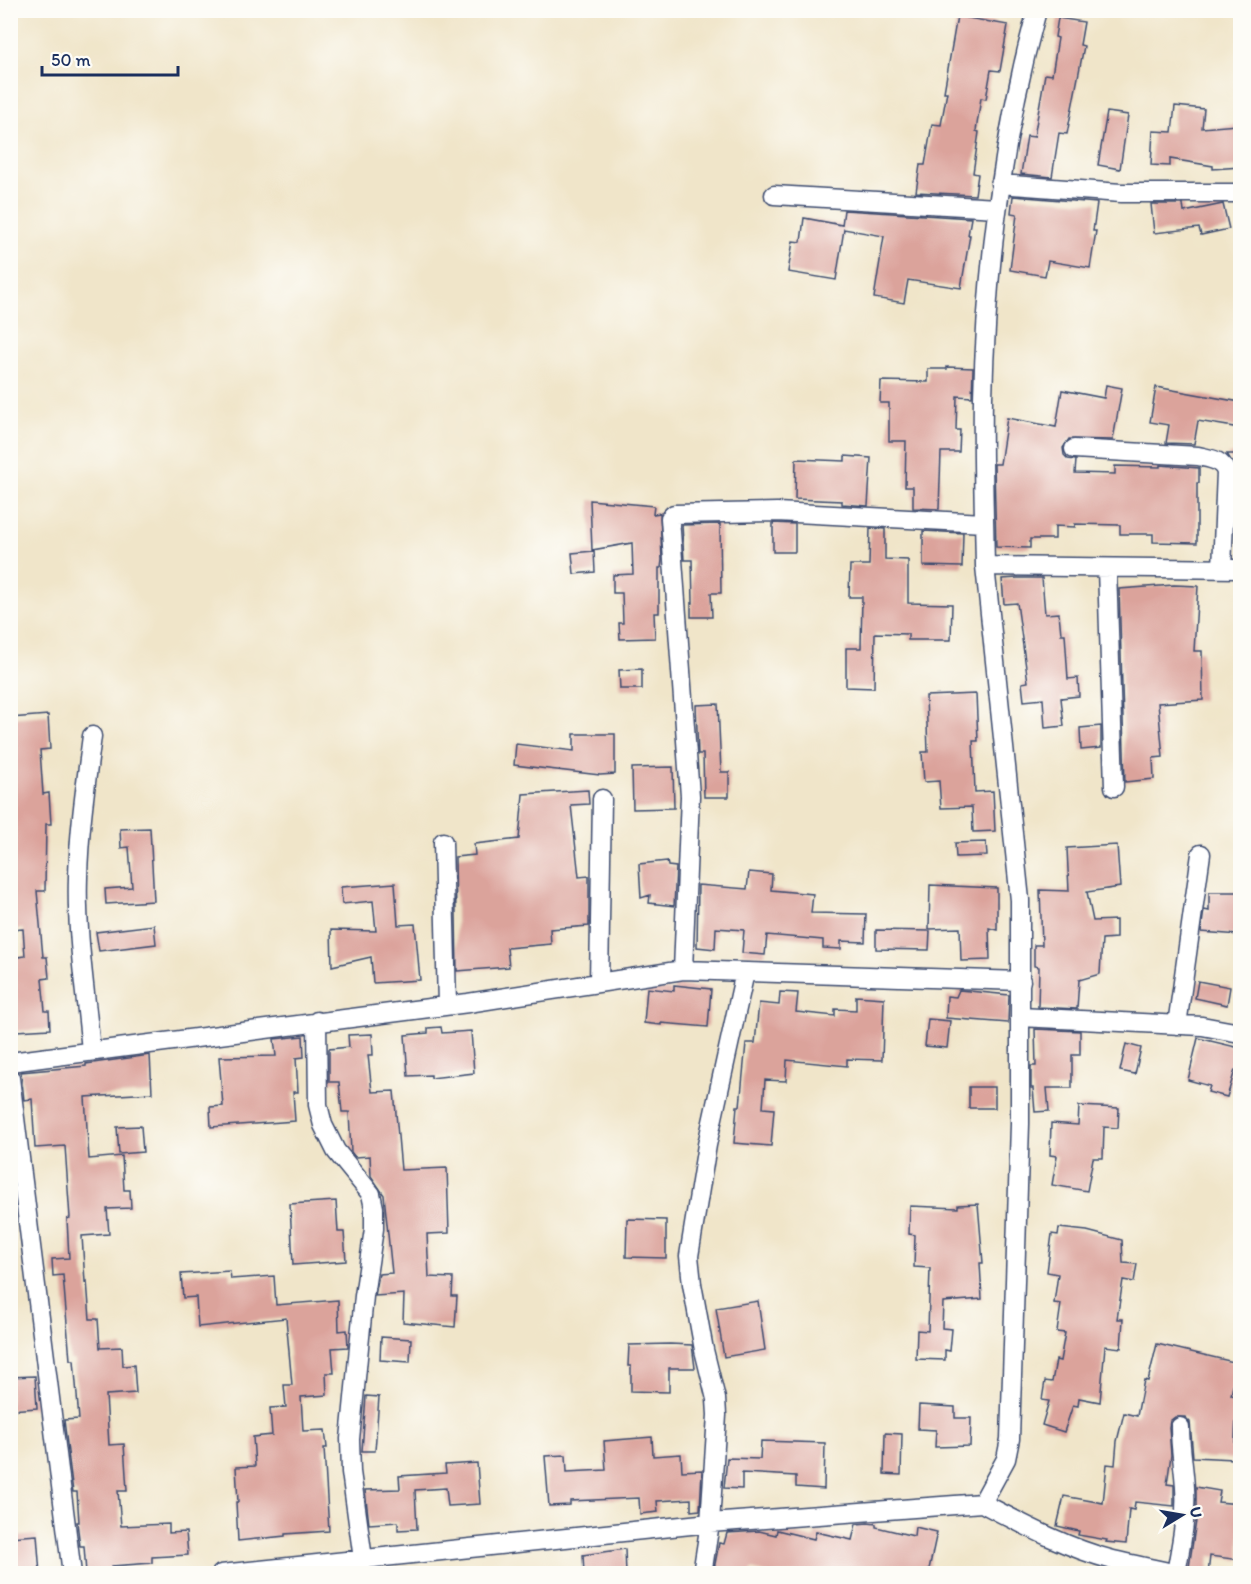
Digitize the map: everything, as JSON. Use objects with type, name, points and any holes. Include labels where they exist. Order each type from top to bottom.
[{"type":"street","points":[[982,1503],[1006,1459],[1010,1439],[1020,1124],[1021,981],[1020,900],[985,566],[983,399],[1000,184],[1024,58],[1037,10]]},
{"type":"street","points":[[1000,184],[1121,193],[1240,193]]},
{"type":"street","points":[[774,195],[997,208]]},
{"type":"street","points":[[985,566],[1231,569],[1227,472],[1223,465],[1216,460],[1198,456],[1074,449]]},
{"type":"street","points":[[683,970],[690,796],[670,518],[674,514],[777,512],[984,523]]},
{"type":"street","points":[[1107,568],[1114,787]]},
{"type":"street","points":[[91,1051],[77,880],[79,833],[92,736]]},
{"type":"street","points":[[599,982],[602,799]]},
{"type":"street","points":[[443,842],[447,1005]]},
{"type":"street","points":[[1178,1025],[1201,854]]},
{"type":"street","points":[[10,1062],[447,1005],[683,970],[1021,981]]},
{"type":"street","points":[[702,1574],[710,1523],[717,1415],[689,1256],[707,1145],[745,972]]},
{"type":"street","points":[[1020,1017],[1202,1026],[1240,1033]]},
{"type":"street","points":[[317,1021],[318,1105],[323,1125],[336,1151],[370,1194],[374,1208],[374,1229],[364,1296],[350,1439],[351,1472],[362,1566]]},
{"type":"street","points":[[10,1078],[72,1574]]},
{"type":"street","points":[[222,1574],[362,1566],[710,1523],[982,1503],[1028,1527],[1073,1546],[1112,1560],[1176,1573],[1185,1508],[1180,1427]]},
{"type":"building","points":[[957,16],[1008,25],[1000,71],[991,70],[986,99],[981,98],[973,173],[978,174],[975,195],[916,192],[920,165],[925,165],[932,124],[941,125],[947,92],[944,92]]},
{"type":"building","points":[[1058,18],[1084,22],[1080,45],[1084,46],[1067,134],[1059,133],[1052,177],[1021,174],[1027,136],[1034,137],[1045,74],[1052,75],[1058,38],[1055,37]]},
{"type":"building","points":[[1175,106],[1204,109],[1202,128],[1237,125],[1240,167],[1213,169],[1213,166],[1170,159],[1170,166],[1151,165],[1153,131],[1172,132]]},
{"type":"building","points":[[1107,112],[1128,115],[1120,169],[1098,165]]},
{"type":"building","points":[[1013,196],[1097,203],[1093,231],[1096,231],[1090,268],[1048,261],[1045,276],[1010,270],[1017,214],[1011,213]]},
{"type":"building","points":[[1151,204],[1183,204],[1184,212],[1223,204],[1229,229],[1201,235],[1199,228],[1154,233]]},
{"type":"building","points":[[844,210],[971,218],[961,288],[908,280],[904,303],[874,298],[884,236],[844,229],[836,280],[788,272],[793,241],[801,242],[804,218],[842,225]]},
{"type":"building","points":[[947,367],[973,368],[972,397],[957,396],[956,430],[960,430],[959,452],[941,452],[939,509],[913,508],[913,487],[905,487],[906,441],[889,441],[889,403],[880,403],[881,381],[928,382],[928,369],[947,369]]},
{"type":"building","points":[[1106,385],[1122,388],[1113,440],[1069,439],[1063,448],[1064,455],[1068,459],[1076,460],[1075,473],[1115,474],[1115,466],[1160,467],[1160,465],[1199,468],[1197,543],[1153,542],[1153,534],[1120,534],[1120,525],[1075,524],[1075,527],[1055,526],[1055,539],[1030,539],[1030,548],[996,547],[994,464],[1000,464],[1007,418],[1056,427],[1062,390],[1104,398]]},
{"type":"building","points":[[1156,387],[1240,402],[1240,428],[1198,421],[1194,444],[1166,443],[1169,425],[1150,422]]},
{"type":"building","points":[[1227,454],[1240,454],[1240,499],[1236,498],[1236,468]]},
{"type":"building","points":[[845,456],[871,458],[868,506],[842,504],[842,501],[795,499],[796,459],[845,461]]},
{"type":"building","points":[[590,500],[654,506],[653,514],[660,513],[662,560],[661,568],[659,568],[659,613],[654,613],[655,638],[620,639],[619,623],[623,623],[622,593],[613,593],[613,575],[633,574],[632,543],[592,550]]},
{"type":"building","points":[[773,523],[795,524],[795,552],[773,552]]},
{"type":"building","points":[[720,524],[721,593],[711,593],[712,617],[691,617],[692,560],[684,560],[682,525]]},
{"type":"building","points":[[870,528],[885,529],[885,559],[908,560],[908,603],[952,604],[951,640],[908,640],[908,634],[875,633],[874,688],[846,687],[846,648],[861,648],[862,597],[849,597],[850,565],[869,565]]},
{"type":"building","points":[[923,531],[963,533],[962,567],[923,566]]},
{"type":"building","points":[[594,551],[595,572],[574,574],[572,553]]},
{"type":"building","points":[[1042,578],[1045,614],[1059,613],[1061,634],[1065,634],[1068,679],[1078,678],[1079,696],[1061,698],[1064,726],[1045,728],[1043,699],[1024,701],[1022,683],[1028,682],[1017,603],[1004,604],[1002,579]]},
{"type":"building","points":[[1174,585],[1198,586],[1194,651],[1202,651],[1203,700],[1158,703],[1163,757],[1153,758],[1154,779],[1125,782],[1119,589]]},
{"type":"building","points":[[642,669],[642,689],[620,689],[619,670]]},
{"type":"building","points":[[976,694],[978,741],[973,741],[975,792],[993,791],[995,831],[973,832],[972,807],[941,808],[939,781],[924,782],[922,752],[928,752],[926,696]]},
{"type":"building","points":[[718,704],[721,772],[729,772],[729,797],[704,797],[703,754],[698,754],[696,705]]},
{"type":"building","points":[[48,715],[50,749],[40,750],[43,794],[49,793],[51,824],[46,824],[45,891],[37,891],[43,957],[47,957],[49,978],[42,979],[45,1011],[49,1011],[50,1029],[16,1031],[14,1000],[10,1000],[10,958],[25,956],[23,929],[10,930],[10,718]]},
{"type":"building","points":[[1101,726],[1101,748],[1081,750],[1080,728]]},
{"type":"building","points":[[574,734],[615,734],[615,774],[600,775],[514,765],[516,744],[574,751]]},
{"type":"building","points":[[673,767],[674,808],[633,809],[632,768]]},
{"type":"building","points":[[588,790],[589,804],[571,805],[579,877],[589,876],[589,926],[550,929],[551,944],[507,948],[509,967],[457,971],[455,857],[475,855],[474,844],[519,839],[523,794]]},
{"type":"building","points":[[150,828],[154,901],[106,904],[105,889],[132,887],[129,847],[121,848],[120,829]]},
{"type":"building","points":[[986,842],[987,856],[956,857],[955,843]]},
{"type":"building","points":[[1117,845],[1120,887],[1087,892],[1093,921],[1116,920],[1116,938],[1102,939],[1100,974],[1079,980],[1077,1009],[1038,1007],[1039,967],[1034,966],[1034,945],[1042,945],[1040,890],[1069,891],[1067,848]]},
{"type":"building","points":[[667,861],[668,866],[676,867],[674,906],[649,903],[650,895],[641,898],[639,864]]},
{"type":"building","points":[[749,872],[772,874],[771,890],[813,894],[811,913],[866,914],[865,942],[841,941],[841,949],[823,948],[823,940],[767,935],[765,955],[742,953],[744,930],[716,928],[715,949],[697,947],[698,885],[747,889]]},
{"type":"building","points":[[395,883],[398,925],[415,924],[420,980],[373,983],[371,957],[332,966],[331,930],[376,931],[373,901],[342,904],[341,887]]},
{"type":"building","points":[[930,885],[997,888],[997,930],[989,928],[990,960],[961,961],[960,928],[929,929]]},
{"type":"building","points":[[1209,892],[1240,892],[1240,935],[1201,932],[1204,910],[1209,911]]},
{"type":"building","points":[[154,925],[156,944],[99,951],[96,932]]},
{"type":"building","points":[[876,930],[930,931],[929,950],[876,949]]},
{"type":"building","points":[[1198,981],[1230,987],[1227,1005],[1195,998]]},
{"type":"building","points":[[674,985],[711,989],[708,1027],[644,1023],[647,988],[674,991]]},
{"type":"building","points":[[959,990],[1009,995],[1008,1023],[946,1018],[947,996],[956,997]]},
{"type":"building","points":[[780,992],[798,993],[796,1012],[835,1016],[835,1009],[856,1010],[856,996],[884,998],[882,1060],[847,1059],[847,1066],[787,1060],[786,1081],[765,1080],[763,1108],[774,1109],[771,1146],[734,1143],[746,1043],[755,1043],[759,1003],[779,1005]]},
{"type":"building","points":[[928,1019],[950,1021],[947,1048],[925,1046]]},
{"type":"building","points":[[441,1027],[442,1033],[471,1031],[474,1073],[431,1078],[431,1075],[408,1076],[405,1035],[428,1033],[428,1028]]},
{"type":"building","points":[[1035,1029],[1080,1031],[1080,1055],[1072,1055],[1072,1088],[1047,1088],[1049,1111],[1035,1112],[1033,1088],[1031,1088],[1031,1066],[1036,1066]]},
{"type":"building","points":[[372,1034],[373,1055],[368,1055],[372,1092],[394,1091],[401,1170],[447,1168],[449,1233],[427,1234],[429,1277],[453,1278],[452,1296],[457,1296],[455,1327],[403,1322],[404,1294],[375,1296],[379,1274],[392,1273],[384,1195],[371,1176],[370,1156],[355,1157],[351,1152],[349,1112],[342,1112],[339,1082],[329,1082],[329,1049],[349,1047],[348,1035]]},
{"type":"building","points":[[303,1036],[304,1057],[296,1058],[298,1092],[293,1092],[295,1121],[211,1127],[210,1107],[223,1106],[219,1057],[276,1056],[274,1039]]},
{"type":"building","points":[[1198,1038],[1240,1048],[1238,1070],[1235,1070],[1227,1097],[1208,1092],[1210,1086],[1188,1080]]},
{"type":"building","points":[[1126,1044],[1141,1048],[1135,1074],[1120,1071]]},
{"type":"building","points":[[150,1055],[152,1093],[85,1097],[89,1159],[122,1156],[124,1190],[130,1190],[131,1208],[107,1209],[109,1234],[82,1236],[85,1282],[87,1281],[90,1319],[98,1319],[100,1348],[122,1347],[123,1366],[134,1365],[136,1393],[106,1395],[109,1445],[124,1444],[127,1491],[118,1491],[121,1526],[169,1524],[169,1533],[186,1532],[188,1555],[152,1557],[152,1563],[112,1566],[113,1571],[86,1573],[84,1546],[80,1546],[77,1522],[79,1522],[77,1492],[73,1492],[64,1420],[79,1419],[74,1360],[70,1360],[63,1275],[53,1276],[52,1259],[69,1258],[67,1219],[70,1218],[65,1146],[35,1148],[32,1099],[24,1100],[21,1072],[86,1066],[86,1064]]},
{"type":"building","points":[[969,1087],[995,1087],[995,1108],[969,1108]]},
{"type":"building","points":[[1079,1106],[1119,1108],[1118,1128],[1104,1127],[1103,1158],[1093,1158],[1087,1191],[1052,1185],[1057,1156],[1050,1155],[1051,1123],[1078,1125]]},
{"type":"building","points":[[141,1126],[143,1152],[119,1154],[117,1127]]},
{"type":"building","points":[[336,1201],[338,1232],[344,1232],[346,1261],[293,1265],[290,1204]]},
{"type":"building","points":[[978,1204],[983,1263],[980,1263],[982,1299],[943,1302],[942,1328],[952,1329],[950,1351],[945,1350],[945,1360],[916,1359],[917,1330],[928,1331],[930,1268],[914,1267],[915,1235],[909,1234],[910,1206],[958,1208],[958,1205]]},
{"type":"building","points":[[627,1219],[666,1220],[666,1258],[626,1257]]},
{"type":"building","points":[[1059,1228],[1087,1231],[1122,1240],[1123,1263],[1137,1264],[1134,1282],[1123,1280],[1117,1319],[1123,1319],[1121,1348],[1105,1346],[1100,1402],[1079,1398],[1078,1406],[1073,1405],[1064,1432],[1042,1425],[1049,1401],[1042,1400],[1045,1381],[1052,1382],[1056,1360],[1060,1361],[1065,1333],[1057,1332],[1061,1304],[1054,1303],[1058,1274],[1047,1272],[1052,1234],[1058,1235]]},
{"type":"building","points":[[230,1271],[231,1279],[274,1276],[276,1305],[338,1300],[339,1331],[347,1330],[348,1347],[332,1348],[334,1373],[326,1373],[327,1395],[301,1397],[303,1431],[325,1430],[329,1531],[285,1534],[285,1536],[238,1541],[236,1467],[255,1466],[253,1437],[272,1435],[270,1408],[286,1407],[284,1385],[292,1385],[286,1318],[198,1327],[196,1297],[183,1298],[181,1274]]},
{"type":"building","points":[[758,1301],[765,1350],[724,1357],[716,1308]]},
{"type":"building","points":[[381,1337],[411,1339],[410,1362],[380,1360]]},
{"type":"building","points":[[1157,1344],[1238,1363],[1231,1395],[1240,1397],[1240,1417],[1236,1417],[1234,1459],[1193,1457],[1190,1422],[1185,1417],[1175,1417],[1170,1421],[1169,1427],[1171,1455],[1167,1484],[1174,1485],[1174,1506],[1135,1502],[1134,1510],[1129,1509],[1126,1544],[1078,1535],[1079,1531],[1057,1526],[1064,1496],[1103,1503],[1107,1464],[1115,1465],[1117,1441],[1124,1413],[1137,1416],[1144,1380],[1148,1381]]},
{"type":"building","points":[[629,1345],[692,1345],[695,1368],[669,1368],[669,1392],[631,1391],[631,1366],[628,1366]]},
{"type":"building","points":[[35,1376],[37,1408],[10,1410],[10,1377]]},
{"type":"building","points":[[366,1396],[379,1397],[375,1451],[362,1451]]},
{"type":"building","points":[[919,1405],[955,1407],[955,1418],[971,1418],[970,1446],[935,1447],[936,1430],[918,1429]]},
{"type":"building","points":[[885,1433],[902,1434],[901,1475],[884,1474]]},
{"type":"building","points":[[652,1437],[653,1456],[681,1454],[682,1471],[702,1470],[700,1510],[691,1511],[691,1499],[657,1501],[658,1512],[640,1514],[639,1498],[570,1501],[570,1505],[549,1506],[545,1456],[566,1455],[567,1472],[606,1470],[604,1441]]},
{"type":"building","points":[[761,1441],[825,1443],[824,1489],[796,1487],[796,1476],[742,1473],[742,1489],[724,1488],[727,1458],[760,1459]]},
{"type":"building","points":[[477,1463],[480,1504],[448,1506],[446,1488],[415,1490],[417,1529],[398,1530],[398,1522],[369,1524],[365,1490],[400,1489],[399,1476],[446,1473],[445,1465]]},
{"type":"building","points":[[1196,1487],[1220,1491],[1218,1502],[1240,1504],[1240,1560],[1210,1556],[1208,1574],[1188,1574],[1196,1521]]},
{"type":"building","points":[[868,1523],[914,1536],[915,1527],[937,1532],[928,1574],[769,1574],[751,1569],[751,1574],[731,1574],[714,1569],[719,1543],[724,1544],[727,1533],[759,1531],[776,1535],[777,1530],[814,1539],[816,1532],[852,1540],[856,1524]]},
{"type":"building","points":[[37,1535],[40,1574],[10,1574],[10,1537]]},
{"type":"building","points":[[625,1549],[626,1574],[584,1574],[583,1555]]}]
